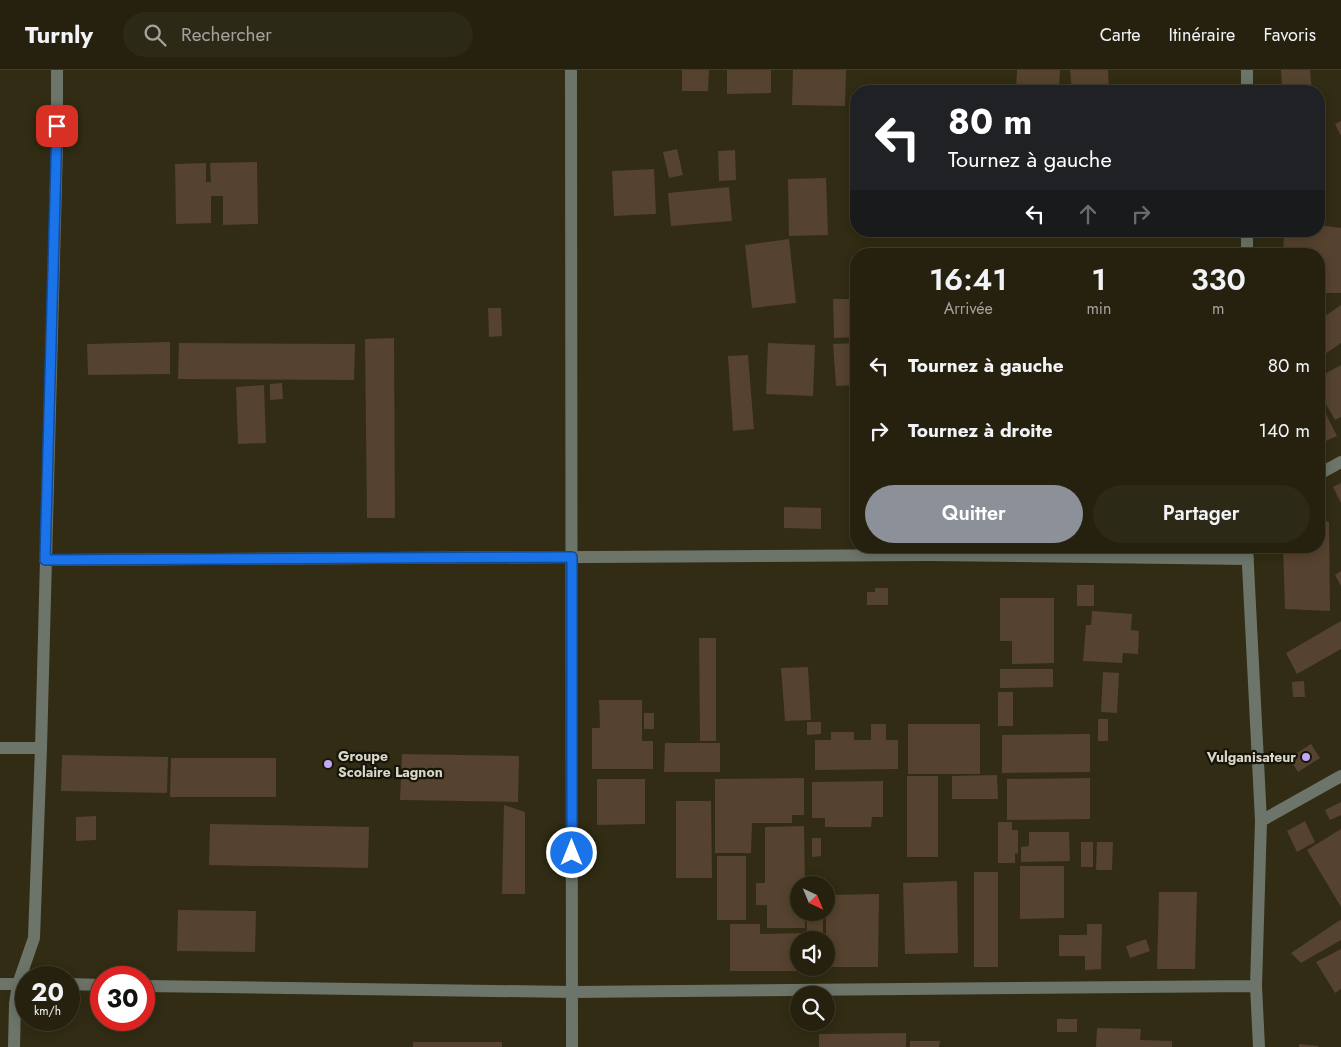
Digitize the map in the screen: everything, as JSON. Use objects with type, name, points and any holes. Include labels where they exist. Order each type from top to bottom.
[{"type":"street","points":[[27,966],[34,938],[41,748],[57,145],[57,70]]},
{"type":"street","points":[[571,70],[572,1047]]},
{"type":"street","points":[[1247,70],[1247,85]]},
{"type":"street","points":[[1325,471],[1341,462]]},
{"type":"street","points":[[45,560],[1248,553],[1261,821],[1256,986],[1259,1047]]},
{"type":"street","points":[[0,748],[41,748]]},
{"type":"street","points":[[1261,821],[1341,776]]},
{"type":"street","points":[[0,984],[15,984]]},
{"type":"street","points":[[155,986],[572,992],[1256,986]]},
{"type":"street","points":[[14,1047],[15,1004]]},
{"type":"building","points":[[682,70],[709,70],[708,91],[682,91]]},
{"type":"building","points":[[727,70],[771,70],[771,93],[727,94]]},
{"type":"building","points":[[793,70],[846,70],[845,106],[792,105]]},
{"type":"building","points":[[1017,70],[1060,70],[1059,85],[1016,85]]},
{"type":"building","points":[[1070,70],[1108,70],[1109,85],[1071,85]]},
{"type":"building","points":[[1281,70],[1310,70],[1311,85],[1282,85]]},
{"type":"building","points":[[1341,121],[1341,136],[1335,124]]},
{"type":"building","points":[[677,149],[683,175],[669,178],[663,152]]},
{"type":"building","points":[[735,150],[736,180],[719,181],[718,151]]},
{"type":"building","points":[[257,162],[258,224],[223,225],[223,196],[211,196],[211,223],[176,224],[175,164],[206,163],[206,182],[211,182],[210,163]]},
{"type":"building","points":[[654,169],[656,214],[614,216],[612,171]]},
{"type":"building","points":[[826,178],[828,235],[789,236],[788,179]]},
{"type":"building","points":[[729,187],[732,221],[671,226],[668,193]]},
{"type":"building","points":[[1325,226],[1341,228],[1341,293],[1325,293],[1325,248],[1283,248],[1284,237],[1325,237]]},
{"type":"building","points":[[789,239],[796,303],[752,308],[745,245]]},
{"type":"building","points":[[833,299],[850,299],[850,337],[834,338]]},
{"type":"building","points":[[1341,305],[1341,343],[1325,354],[1325,316]]},
{"type":"building","points":[[488,308],[501,308],[502,336],[489,337]]},
{"type":"building","points":[[394,338],[395,518],[367,518],[365,339]]},
{"type":"building","points":[[170,342],[170,374],[88,375],[87,344]]},
{"type":"building","points":[[179,343],[355,344],[354,380],[178,379]]},
{"type":"building","points":[[768,343],[815,345],[813,396],[766,394]]},
{"type":"building","points":[[850,343],[850,385],[836,386],[833,344]]},
{"type":"building","points":[[748,355],[754,429],[733,431],[728,356]]},
{"type":"building","points":[[1341,365],[1341,417],[1335,420],[1325,402],[1325,374]]},
{"type":"building","points":[[282,383],[283,399],[270,400],[270,384]]},
{"type":"building","points":[[264,385],[266,443],[238,444],[236,387]]},
{"type":"building","points":[[1325,412],[1337,436],[1325,441]]},
{"type":"building","points":[[1341,483],[1341,503],[1333,487]]},
{"type":"building","points":[[784,507],[821,508],[821,529],[784,528]]},
{"type":"building","points":[[1325,516],[1326,521],[1329,522],[1330,611],[1285,609],[1283,553],[1325,553]]},
{"type":"building","points":[[1341,571],[1341,586],[1335,575]]},
{"type":"building","points":[[1077,585],[1094,585],[1094,606],[1077,606]]},
{"type":"building","points":[[875,588],[888,588],[888,605],[867,605],[867,592],[875,592]]},
{"type":"building","points":[[1000,598],[1054,598],[1054,663],[1012,664],[1012,641],[1000,641]]},
{"type":"building","points":[[1092,611],[1132,614],[1131,630],[1139,631],[1138,654],[1123,653],[1122,663],[1083,661],[1086,625],[1091,625]]},
{"type":"building","points":[[1341,621],[1341,649],[1297,674],[1286,653]]},
{"type":"building","points":[[699,638],[716,638],[716,741],[700,741]]},
{"type":"building","points":[[808,667],[811,720],[785,721],[781,668]]},
{"type":"building","points":[[1000,669],[1053,669],[1053,687],[1000,688]]},
{"type":"building","points":[[1103,672],[1119,673],[1117,713],[1101,712]]},
{"type":"building","points":[[1304,681],[1305,697],[1293,697],[1292,682]]},
{"type":"building","points":[[998,692],[1013,692],[1013,726],[998,726]]},
{"type":"building","points":[[599,700],[642,700],[642,741],[653,741],[653,769],[592,769],[592,728],[600,728]]},
{"type":"building","points":[[644,713],[654,713],[654,729],[644,729]]},
{"type":"building","points":[[1098,719],[1108,719],[1108,741],[1098,741]]},
{"type":"building","points":[[807,722],[821,722],[821,734],[807,735]]},
{"type":"building","points":[[871,724],[886,724],[886,740],[898,740],[898,769],[815,770],[815,740],[831,740],[831,732],[854,732],[854,740],[871,740]]},
{"type":"building","points":[[908,724],[980,724],[980,774],[908,774]]},
{"type":"building","points":[[1090,734],[1090,772],[1002,773],[1002,735]]},
{"type":"building","points":[[665,743],[720,743],[720,772],[664,772]]},
{"type":"building","points":[[1311,744],[1320,758],[1298,772],[1289,758]]},
{"type":"building","points":[[402,754],[519,756],[518,802],[400,800]]},
{"type":"building","points":[[62,755],[168,757],[167,793],[61,791]]},
{"type":"building","points":[[171,758],[276,758],[276,797],[170,797]]},
{"type":"building","points":[[997,775],[998,799],[952,799],[952,776]]},
{"type":"building","points":[[907,776],[938,776],[938,857],[907,857]]},
{"type":"building","points":[[804,778],[804,815],[792,815],[792,823],[752,823],[751,853],[715,853],[715,779]]},
{"type":"building","points":[[1090,778],[1090,819],[1007,820],[1007,779]]},
{"type":"building","points":[[597,779],[645,779],[645,824],[597,825]]},
{"type":"building","points":[[883,781],[883,817],[872,817],[871,827],[825,827],[825,818],[812,818],[812,782]]},
{"type":"building","points":[[676,801],[711,801],[712,878],[676,878]]},
{"type":"building","points":[[1341,802],[1341,815],[1330,820],[1325,810]]},
{"type":"building","points":[[504,805],[525,812],[525,894],[502,894]]},
{"type":"building","points":[[96,816],[96,840],[76,841],[76,817]]},
{"type":"building","points":[[1305,821],[1315,842],[1297,852],[1287,831]]},
{"type":"building","points":[[998,822],[1012,822],[1012,830],[1018,830],[1018,854],[1015,853],[1015,863],[998,863]]},
{"type":"building","points":[[210,824],[369,827],[368,868],[209,865]]},
{"type":"building","points":[[804,826],[805,876],[790,876],[790,921],[805,921],[805,928],[767,928],[767,905],[756,905],[756,883],[765,883],[765,827]]},
{"type":"building","points":[[1341,829],[1341,907],[1307,850]]},
{"type":"building","points":[[1029,832],[1069,832],[1070,861],[1021,862],[1021,847],[1029,846]]},
{"type":"building","points":[[812,838],[821,838],[821,856],[812,857]]},
{"type":"building","points":[[1081,842],[1093,842],[1093,867],[1081,867]]},
{"type":"building","points":[[1097,842],[1113,842],[1112,870],[1096,870]]},
{"type":"building","points":[[717,856],[746,856],[746,920],[717,920]]},
{"type":"building","points":[[1020,866],[1064,866],[1064,918],[1020,919]]},
{"type":"building","points":[[974,872],[998,872],[998,967],[974,967]]},
{"type":"building","points":[[957,881],[958,953],[905,954],[903,883]]},
{"type":"building","points":[[1159,892],[1197,892],[1195,969],[1157,969]]},
{"type":"building","points":[[879,894],[878,967],[835,967],[835,931],[826,931],[826,921],[835,921],[835,895]]},
{"type":"building","points":[[178,910],[256,911],[255,952],[177,951]]},
{"type":"building","points":[[1340,920],[1341,940],[1301,963],[1291,953]]},
{"type":"building","points":[[806,921],[823,921],[823,931],[807,931]]},
{"type":"building","points":[[730,924],[760,924],[760,934],[790,933],[790,971],[730,971]]},
{"type":"building","points":[[1087,924],[1102,924],[1101,969],[1085,970],[1085,956],[1059,956],[1059,935],[1087,935]]},
{"type":"building","points":[[1146,939],[1150,951],[1130,958],[1126,946]]},
{"type":"building","points":[[1341,949],[1341,989],[1335,993],[1316,962]]},
{"type":"building","points":[[1057,1019],[1077,1019],[1077,1032],[1057,1032]]},
{"type":"building","points":[[1097,1028],[1141,1029],[1140,1040],[1172,1041],[1172,1047],[1096,1047]]},
{"type":"building","points":[[906,1033],[906,1047],[819,1047],[819,1034]]},
{"type":"building","points":[[910,1041],[940,1041],[939,1047],[910,1047]]},
{"type":"building","points":[[413,1042],[502,1042],[502,1047],[413,1047]]},
{"type":"building","points":[[1299,1044],[1318,1046],[1318,1047],[1299,1047]]},
{"type":"place","name":"Vulganisateur","points":[[1306,757]]},
{"type":"place","name":"Groupe Scolaire Lagnon","points":[[328,764]]},
{"type":"route","points":[[57,126],[45,560],[572,557],[572,853]]}]
